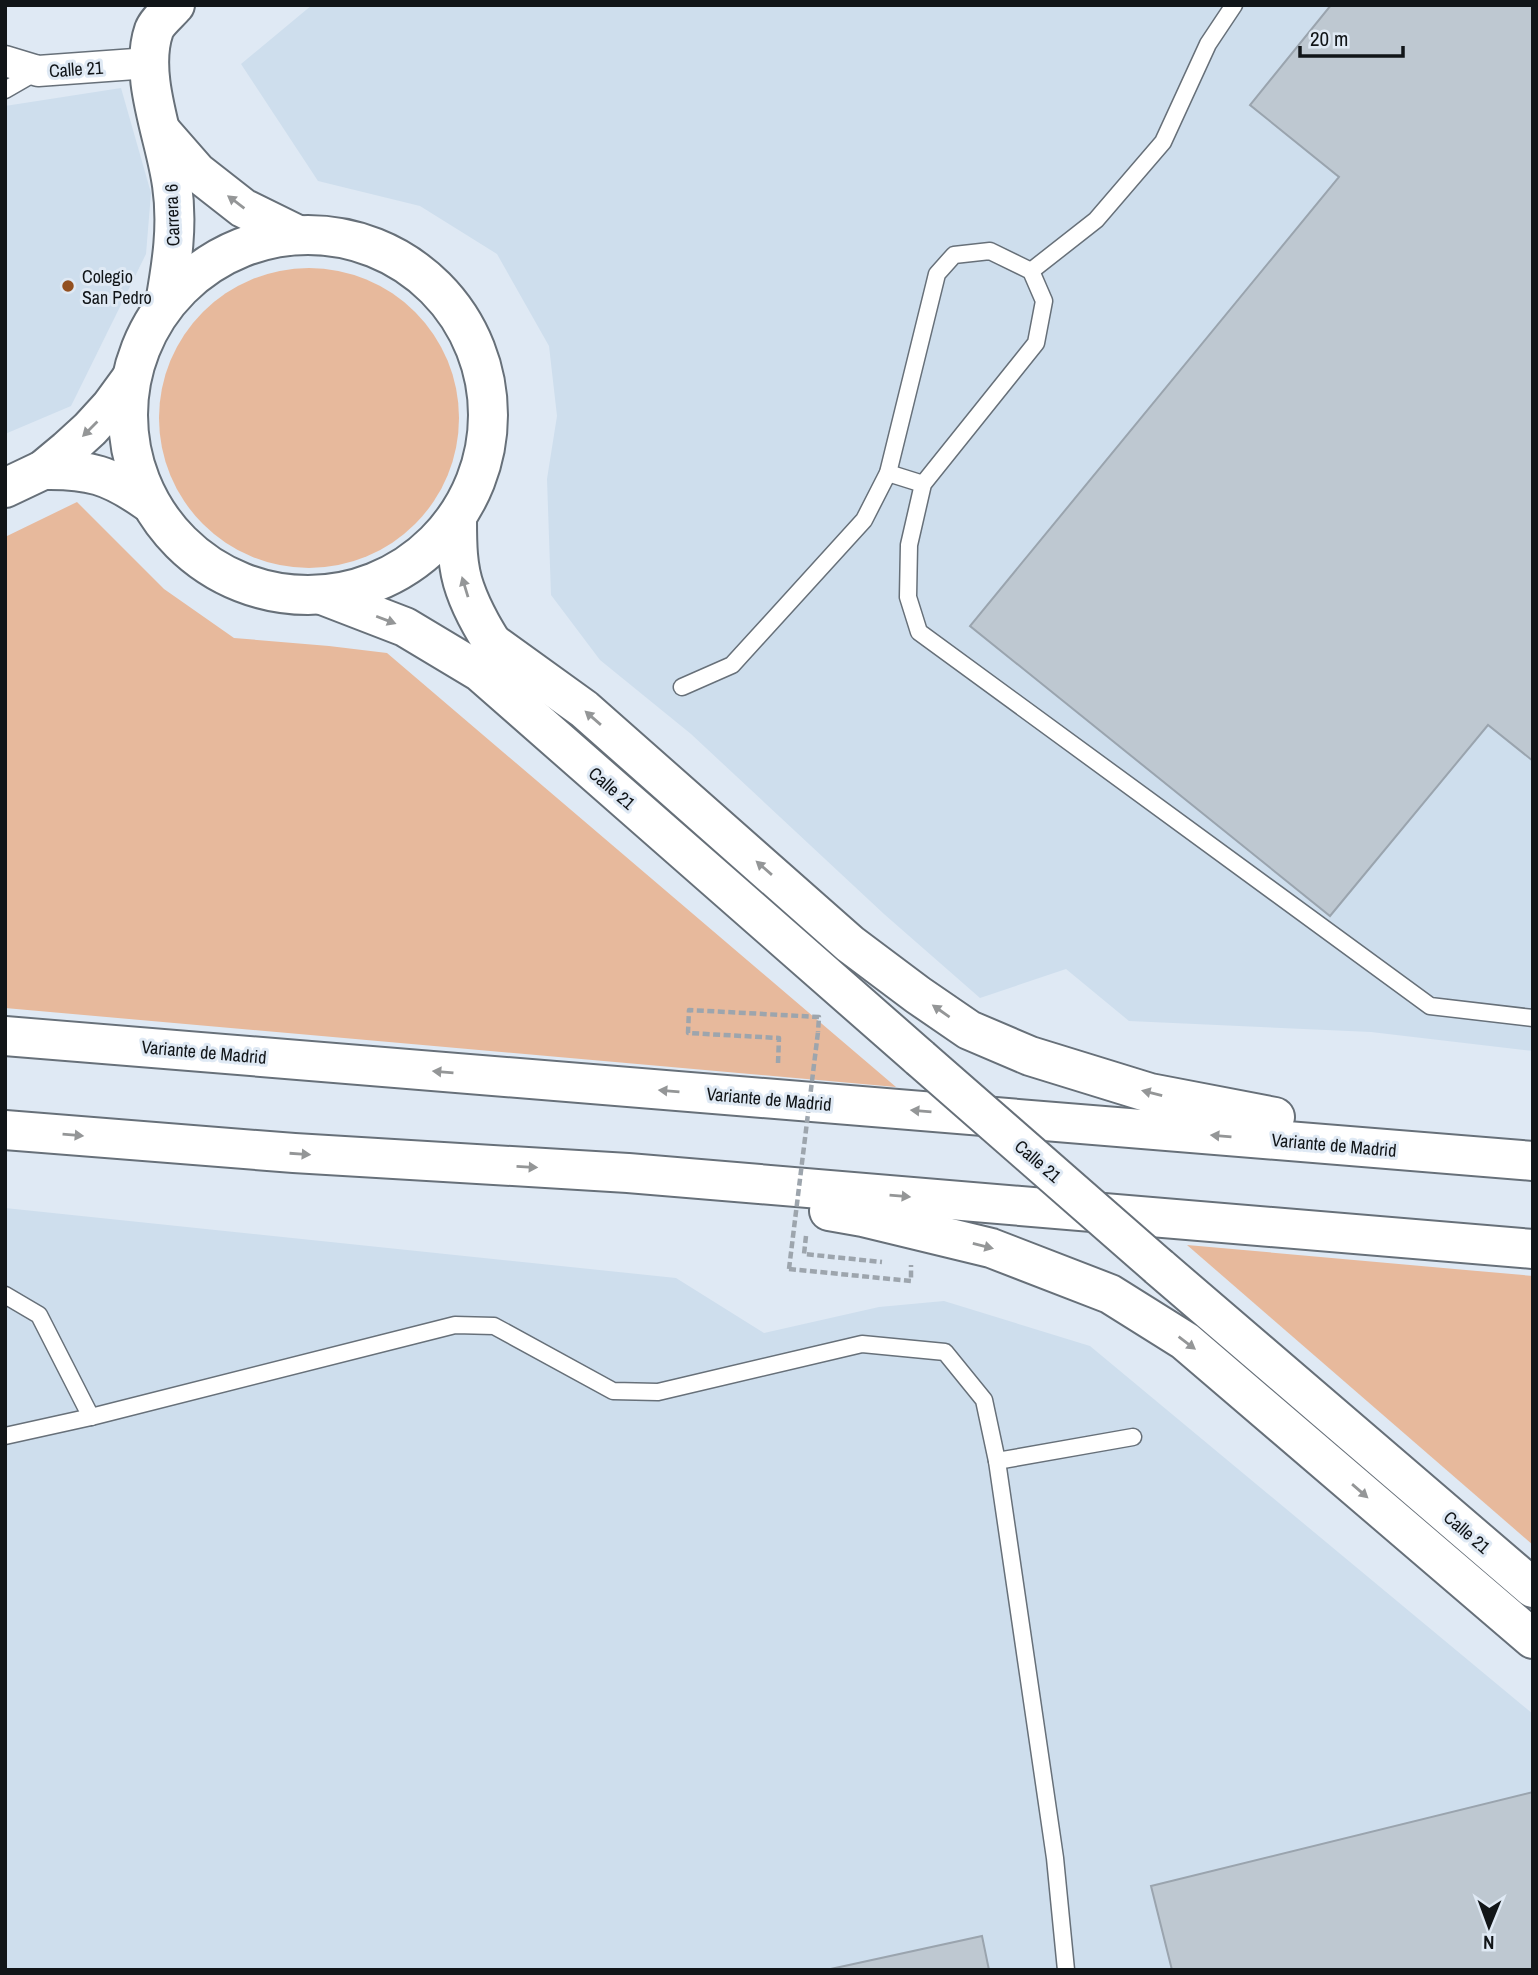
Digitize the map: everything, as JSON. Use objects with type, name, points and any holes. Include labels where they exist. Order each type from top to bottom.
[{"type":"main road","name":"Carrera 6","points":[[165,303],[175,244],[172,185],[159,128],[149,63],[155,29],[174,5]]},
{"type":"main road","name":"Carrera 6","points":[[159,128],[197,172],[243,208],[296,234]]},
{"type":"main road","points":[[296,234],[346,239],[395,256],[436,286],[467,327],[485,374],[490,424],[480,474],[457,519],[420,557],[374,584],[322,595],[281,593],[240,582],[204,563],[173,535],[148,502],[133,463],[126,422],[130,380],[143,340],[165,303],[202,268],[247,245],[296,234]]},
{"type":"main road","points":[[5,488],[43,470],[90,429],[130,380]]},
{"type":"main road","points":[[43,470],[71,470],[98,475],[125,485],[148,502]]},
{"type":"main road","name":"Calle 21","points":[[457,519],[457,554],[464,587],[478,620],[547,732]]},
{"type":"main road","name":"Calle 21","points":[[322,595],[405,627],[480,673],[1159,1267],[1533,1588]]},
{"type":"main road","points":[[491,642],[583,709],[850,944],[969,1030],[1030,1056],[1150,1093],[1231,1110],[1533,1161]]},
{"type":"main road","name":"Variante de Madrid","points":[[5,1036],[1533,1161]]},
{"type":"main road","points":[[5,1130],[294,1153],[628,1174],[1533,1249]]},
{"type":"main road","points":[[628,1174],[863,1217],[992,1248],[1110,1294],[1185,1341],[1533,1639]]},
{"type":"street","name":"Calle 21","points":[[5,61],[38,71],[149,63]]},
{"type":"lane","points":[[1031,271],[1096,220],[1163,142],[1208,44],[1234,5]]},
{"type":"lane","points":[[5,90],[38,71]]},
{"type":"lane","points":[[682,687],[732,665],[864,520],[888,473],[937,274],[954,255],[989,251],[1031,271],[1044,301],[1036,343],[923,484],[908,558],[908,597],[919,632],[1430,1006],[1533,1018]]},
{"type":"lane","points":[[888,473],[923,484]]},
{"type":"lane","points":[[5,1295],[39,1315],[90,1417]]},
{"type":"lane","points":[[5,1436],[455,1325],[494,1326],[613,1391],[658,1392],[862,1343],[945,1352],[984,1400],[997,1461],[1055,1858],[1066,1970]]},
{"type":"lane","points":[[997,1461],[1133,1437]]},
{"type":"path","points":[[776,1099],[779,1038],[688,1033],[690,1010],[819,1017],[789,1269],[911,1281],[912,1265],[898,1264]]},
{"type":"path","points":[[809,1207],[804,1254],[885,1262]]},
{"type":"shaded area","points":[[312,5],[1533,5],[1533,1051],[1371,1032],[1129,1021],[1066,969],[980,998],[884,914],[691,734],[600,660],[551,595],[547,479],[557,416],[549,346],[497,254],[420,206],[318,181],[241,64]]},
{"type":"shaded area","name":"Colegio San Pedro","points":[[121,88],[151,193],[146,254],[71,406],[5,434],[5,106]]},
{"type":"shaded area","points":[[324,268],[353,274],[380,285],[404,302],[425,323],[448,360],[457,389],[457,447],[442,489],[425,513],[404,534],[380,551],[353,562],[324,568],[294,568],[265,562],[238,551],[214,534],[184,502],[170,476],[161,447],[159,403],[165,374],[176,347],[193,323],[225,293],[251,279],[280,270]]},
{"type":"shaded area","points":[[77,502],[164,589],[234,638],[387,653],[896,1087],[5,1008],[5,537]]},
{"type":"shaded area","points":[[5,1208],[676,1278],[764,1333],[879,1307],[944,1301],[1090,1346],[1533,1714],[1533,1970],[5,1970]]},
{"type":"shaded area","points":[[1187,1245],[1533,1276],[1533,1545]]},
{"type":"building","points":[[1331,5],[1533,5],[1533,761],[1488,725],[1330,916],[970,626],[1339,177],[1250,105]]},
{"type":"building","points":[[1533,1792],[1533,1970],[1172,1970],[1151,1886]]},
{"type":"building","points":[[982,1936],[989,1970],[826,1970]]},
{"type":"place","name":"Colegio San Pedro","points":[[68,286]]}]
